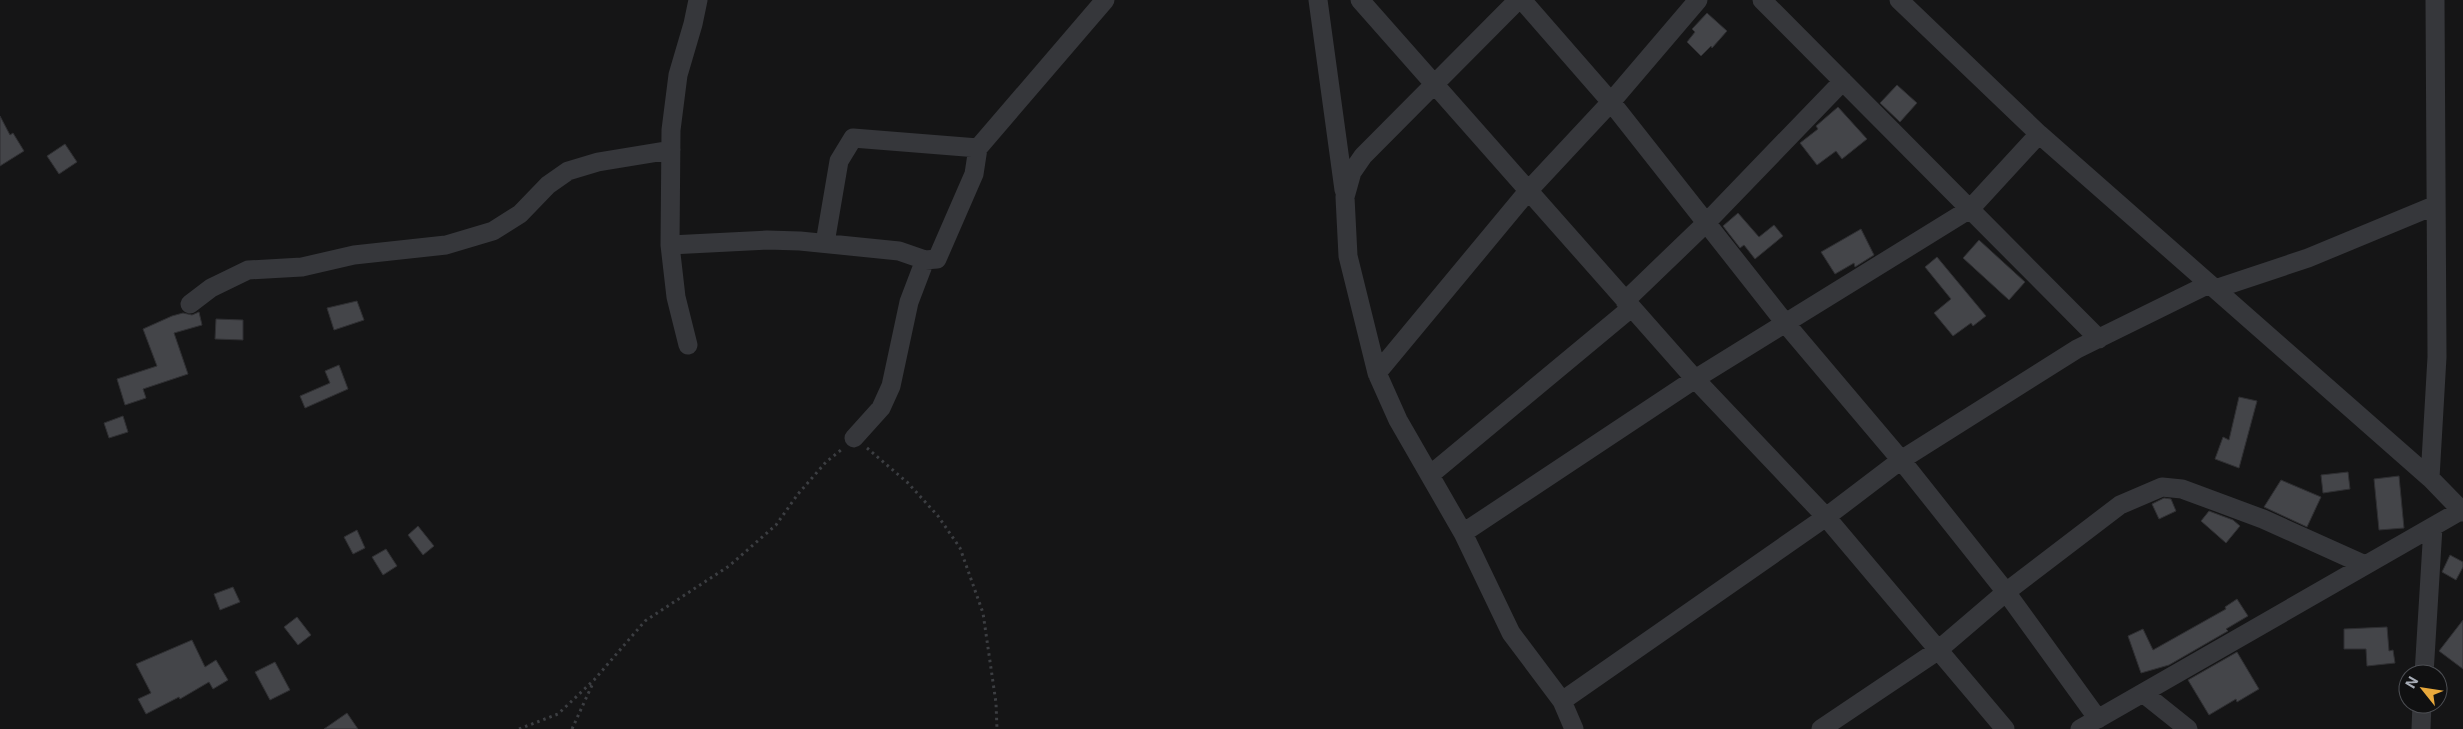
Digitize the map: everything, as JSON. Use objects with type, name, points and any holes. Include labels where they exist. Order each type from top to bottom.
[{"type":"street","points":[[688,345],[676,297],[670,245],[671,130],[678,75],[698,0]]},
{"type":"street","points":[[670,245],[767,240],[825,243],[899,252],[925,260],[937,259],[974,174],[978,148],[1105,0]]},
{"type":"street","points":[[1360,0],[1695,379],[1826,517],[1937,651],[2005,729]]},
{"type":"street","points":[[1345,197],[1352,172],[1363,156],[1518,0]]},
{"type":"street","points":[[1522,0],[1611,102],[1786,324],[1901,460],[2006,592],[2098,719]]},
{"type":"street","points":[[1377,373],[1528,191],[1611,102],[1698,0]]},
{"type":"street","points":[[1762,0],[2099,339]]},
{"type":"street","points":[[1899,0],[2039,134],[2430,478],[2462,511],[2080,729]]},
{"type":"street","points":[[2430,478],[2437,357],[2435,0]]},
{"type":"street","points":[[1323,3],[1345,197],[1348,256],[1377,373],[1398,420],[1463,533],[1511,633],[1562,701],[1574,729]]},
{"type":"street","points":[[1430,475],[1628,304],[1843,81]]},
{"type":"street","points":[[1463,533],[1695,379],[1970,209],[2039,134]]},
{"type":"street","points":[[825,243],[839,161],[853,138],[978,148]]},
{"type":"street","points":[[190,304],[211,288],[248,270],[302,267],[354,255],[446,245],[493,231],[520,214],[548,185],[568,171],[598,162],[671,150]]},
{"type":"street","points":[[1562,701],[1826,517],[1901,460],[2077,350],[2212,286],[2308,258],[2436,205]]},
{"type":"street","points":[[854,438],[881,408],[891,386],[909,302],[925,260]]},
{"type":"street","points":[[1821,729],[1937,651],[2006,592],[2120,505],[2162,487],[2182,489],[2263,519],[2365,565]]},
{"type":"street","points":[[2425,664],[2433,527]]},
{"type":"street","points":[[2143,693],[2188,729]]},
{"type":"street","points":[[2421,729],[2422,714]]},
{"type":"path","points":[[519,729],[558,714],[594,680],[645,621],[730,566],[776,525],[798,494],[826,462],[854,438],[908,483],[938,516],[960,548],[984,613],[996,703],[997,729]]},
{"type":"path","points":[[572,729],[594,680]]},
{"type":"building","points":[[1707,13],[1727,31],[1712,48],[1711,46],[1701,56],[1687,42],[1695,32],[1692,29]]},
{"type":"building","points":[[1897,85],[1917,103],[1900,122],[1880,103]]},
{"type":"building","points":[[1838,107],[1867,139],[1842,159],[1836,151],[1817,165],[1800,143],[1818,129],[1816,126]]},
{"type":"building","points":[[0,116],[10,135],[13,133],[24,151],[0,166]]},
{"type":"building","points":[[65,144],[77,162],[59,174],[47,156]]},
{"type":"building","points":[[1738,213],[1759,237],[1774,225],[1783,236],[1755,259],[1744,245],[1740,248],[1723,226]]},
{"type":"building","points":[[1861,229],[1874,255],[1855,267],[1854,263],[1835,274],[1821,252]]},
{"type":"building","points":[[1979,240],[2025,282],[2009,300],[1963,258]]},
{"type":"building","points":[[1937,257],[1986,316],[1973,326],[1971,323],[1953,336],[1934,313],[1951,299],[1925,267]]},
{"type":"building","points":[[357,301],[364,320],[334,330],[327,308]]},
{"type":"building","points":[[199,312],[202,325],[174,333],[188,374],[143,389],[146,398],[125,405],[117,379],[157,366],[143,329],[172,316],[183,313],[192,315]]},
{"type":"building","points":[[216,319],[243,320],[243,340],[215,339]]},
{"type":"building","points":[[339,365],[348,389],[305,408],[300,396],[330,383],[325,371]]},
{"type":"building","points":[[2239,397],[2257,401],[2239,468],[2215,459],[2223,437],[2229,440]]},
{"type":"building","points":[[123,416],[128,432],[109,438],[104,423]]},
{"type":"building","points":[[2348,472],[2350,489],[2323,493],[2321,475]]},
{"type":"building","points":[[2399,476],[2404,528],[2379,530],[2374,479]]},
{"type":"building","points":[[2281,480],[2321,497],[2307,527],[2264,507]]},
{"type":"building","points":[[2164,498],[2171,499],[2176,511],[2159,519],[2152,504]]},
{"type":"building","points":[[2209,511],[2233,520],[2240,526],[2226,543],[2201,521]]},
{"type":"building","points":[[418,526],[434,546],[423,555],[408,535]]},
{"type":"building","points":[[357,530],[365,548],[353,554],[344,537]]},
{"type":"building","points":[[386,549],[397,566],[383,575],[372,557]]},
{"type":"building","points":[[2450,555],[2463,562],[2463,567],[2456,580],[2442,572]]},
{"type":"building","points":[[233,587],[240,602],[220,610],[214,594]]},
{"type":"building","points":[[2237,599],[2248,616],[2226,629],[2228,631],[2169,665],[2141,673],[2128,636],[2143,629],[2153,650],[2226,609],[2225,607]]},
{"type":"building","points":[[297,617],[311,635],[298,645],[284,627]]},
{"type":"building","points":[[2463,620],[2463,669],[2439,651]]},
{"type":"building","points":[[2387,627],[2389,651],[2393,650],[2395,663],[2367,666],[2366,649],[2344,649],[2344,629]]},
{"type":"building","points":[[192,640],[205,667],[216,660],[228,680],[213,689],[209,682],[180,699],[179,697],[146,714],[138,699],[151,693],[136,664]]},
{"type":"building","points":[[2237,652],[2259,689],[2237,702],[2236,699],[2209,715],[2188,680]]},
{"type":"building","points":[[275,662],[290,690],[270,700],[255,672]]},
{"type":"building","points":[[347,713],[358,729],[324,729]]}]
